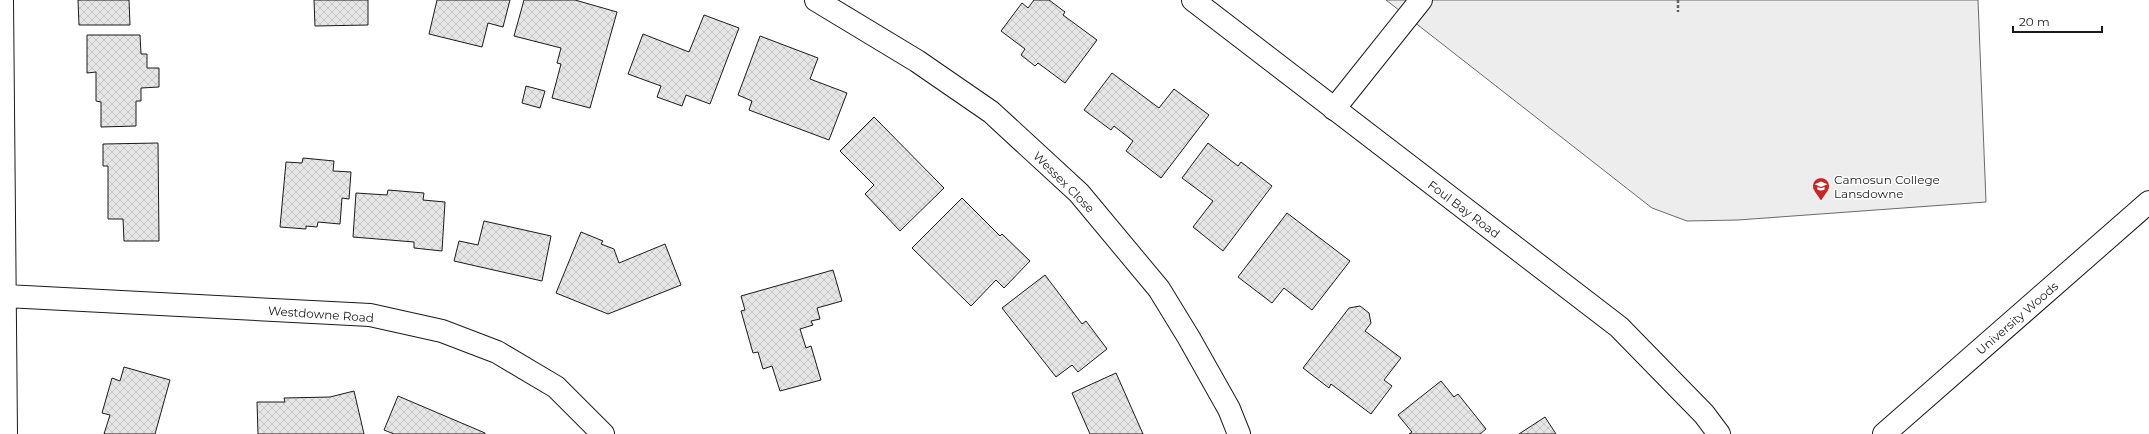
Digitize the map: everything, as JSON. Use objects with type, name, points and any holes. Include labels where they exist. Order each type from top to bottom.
[{"type":"street","points":[[2,0],[6,296],[3,326],[6,434]]},
{"type":"street","name":"Wessex Close","points":[[816,0],[917,61],[991,112],[1079,193],[1159,289],[1190,338],[1229,409],[1240,434]]},
{"type":"street","name":"Foul Bay Road","points":[[1193,0],[1619,327],[1704,414],[1719,434]]},
{"type":"street","points":[[1334,109],[1421,0]]},
{"type":"street","name":"University Woods","points":[[1884,434],[2149,202]]},
{"type":"street","name":"Westdowne Road","points":[[6,296],[370,315],[442,331],[497,352],[556,387],[603,434]]},
{"type":"path","points":[[1678,0],[1678,12]]},
{"type":"shaded area","points":[[1386,0],[1978,0],[1986,202],[1738,220],[1687,221],[1652,208]]},
{"type":"building","points":[[78,0],[129,0],[130,25],[79,25]]},
{"type":"building","points":[[314,0],[368,0],[368,25],[315,26]]},
{"type":"building","points":[[437,0],[510,0],[503,27],[488,23],[482,47],[429,34]]},
{"type":"building","points":[[524,0],[575,0],[617,12],[590,108],[552,98],[561,64],[557,63],[561,48],[514,36]]},
{"type":"building","points":[[1034,0],[1049,0],[1065,12],[1063,15],[1097,40],[1065,83],[1038,63],[1035,66],[1021,55],[1025,49],[1001,31],[1022,3],[1028,8]]},
{"type":"building","points":[[704,15],[739,28],[710,104],[686,95],[682,106],[657,97],[661,86],[628,74],[643,34],[689,52]]},
{"type":"building","points":[[87,35],[140,35],[141,54],[147,54],[147,68],[159,68],[159,87],[141,88],[141,101],[136,101],[136,126],[101,127],[101,102],[96,101],[96,72],[87,73]]},
{"type":"building","points":[[760,36],[818,58],[810,79],[847,93],[829,140],[749,110],[752,101],[738,95]]},
{"type":"building","points":[[1112,73],[1159,108],[1174,89],[1209,115],[1161,178],[1126,151],[1133,141],[1114,126],[1111,130],[1084,110]]},
{"type":"building","points":[[526,86],[545,91],[540,108],[522,103]]},
{"type":"building","points":[[874,117],[944,188],[900,231],[865,194],[874,185],[840,151]]},
{"type":"building","points":[[158,143],[159,241],[124,241],[123,219],[108,219],[108,166],[103,166],[103,144]]},
{"type":"building","points":[[1208,143],[1238,166],[1241,162],[1272,186],[1223,251],[1193,227],[1213,201],[1182,178]]},
{"type":"building","points":[[303,158],[334,161],[333,171],[351,172],[349,199],[342,198],[340,224],[318,222],[317,227],[306,226],[306,229],[280,227],[286,162],[302,163]]},
{"type":"building","points":[[388,190],[424,193],[423,200],[445,202],[442,251],[414,248],[414,242],[353,237],[356,193],[387,195]]},
{"type":"building","points":[[962,198],[1000,236],[1002,234],[1030,261],[1004,288],[996,280],[971,306],[912,248]]},
{"type":"building","points":[[1287,213],[1350,261],[1312,310],[1284,288],[1272,303],[1238,277]]},
{"type":"building","points":[[484,221],[551,236],[542,281],[454,261],[459,241],[478,245]]},
{"type":"building","points":[[581,232],[603,241],[601,244],[614,249],[619,263],[665,244],[681,285],[608,314],[556,293]]},
{"type":"building","points":[[833,270],[842,301],[817,308],[820,319],[811,321],[813,325],[800,329],[806,348],[811,346],[821,380],[780,391],[772,366],[763,369],[758,352],[753,353],[741,311],[745,310],[741,296]]},
{"type":"building","points":[[1045,275],[1082,324],[1086,321],[1107,349],[1078,372],[1072,365],[1056,377],[1002,308]]},
{"type":"building","points":[[1360,306],[1369,313],[1371,323],[1365,331],[1401,358],[1384,380],[1392,386],[1371,414],[1331,384],[1329,388],[1303,368],[1349,308]]},
{"type":"building","points":[[124,367],[170,380],[155,434],[104,434],[110,415],[102,413],[112,378],[120,381]]},
{"type":"building","points":[[1116,373],[1143,434],[1090,434],[1072,393]]},
{"type":"building","points":[[1441,381],[1454,397],[1458,394],[1486,429],[1480,434],[1409,434],[1412,432],[1398,415]]},
{"type":"building","points":[[354,391],[364,434],[258,434],[257,402],[285,402],[284,398],[330,397]]},
{"type":"building","points":[[398,396],[485,434],[394,434],[384,430]]},
{"type":"building","points":[[1545,417],[1556,434],[1519,434]]},
{"type":"place","name":"Camosun College Lansdowne","points":[[1821,201]]}]
